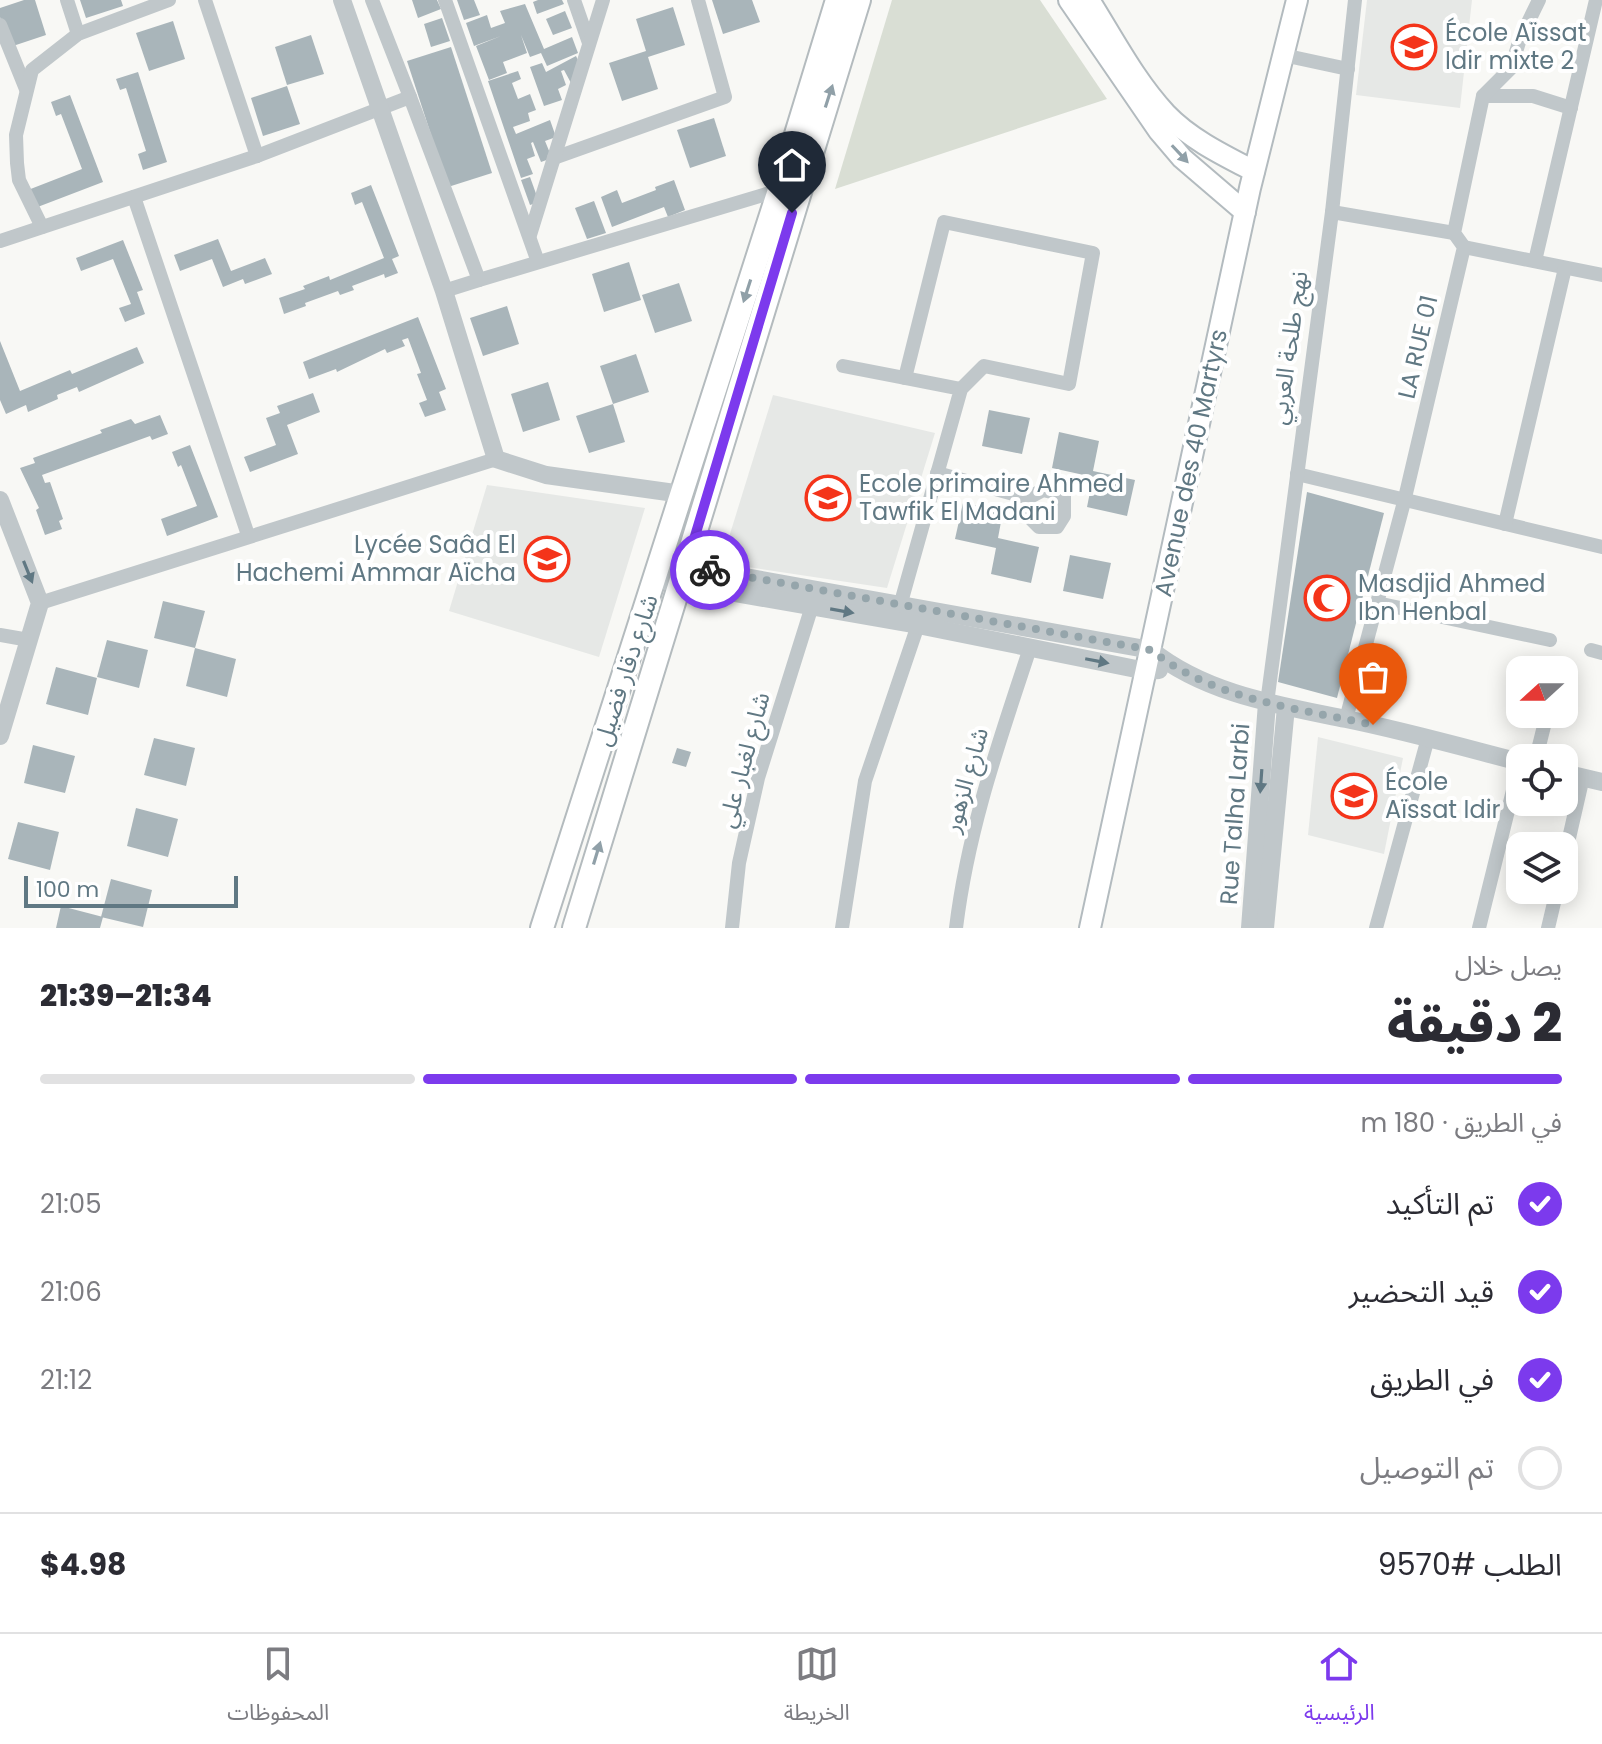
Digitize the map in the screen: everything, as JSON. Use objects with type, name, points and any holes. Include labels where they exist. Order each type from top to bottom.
[{"type":"main road","name":"شارع دقار فضيل","points":[[542,928],[837,0]]},
{"type":"main road","name":"شارع دقار فضيل","points":[[574,928],[859,0]]},
{"type":"main road","points":[[1069,0],[1097,28],[1166,114],[1204,144],[1254,171]]},
{"type":"main road","points":[[1089,0],[1097,28],[1159,131],[1182,158],[1245,212]]},
{"type":"main road","name":"Avenue des 40 Martyrs","points":[[1090,928],[1254,171],[1297,0]]},
{"type":"street","points":[[67,0],[78,34]]},
{"type":"street","points":[[42,227],[19,180],[16,135],[32,70],[78,34],[169,0]]},
{"type":"street","points":[[205,0],[257,156]]},
{"type":"street","points":[[342,0],[444,291],[496,459]]},
{"type":"street","points":[[372,0],[479,280]]},
{"type":"street","points":[[445,0],[538,262]]},
{"type":"street","points":[[574,0],[589,44]]},
{"type":"street","points":[[530,235],[603,0]]},
{"type":"street","points":[[554,158],[725,97],[698,0]]},
{"type":"street","name":"نهج طلحة العربي","points":[[1267,703],[1332,212],[1355,0]]},
{"type":"street","points":[[1454,233],[1483,96],[1511,68],[1520,39],[1539,0]]},
{"type":"street","points":[[1535,261],[1596,0]]},
{"type":"street","points":[[0,25],[26,89]]},
{"type":"street","points":[[1283,55],[1348,69]]},
{"type":"street","points":[[1483,96],[1533,96],[1571,108]]},
{"type":"street","points":[[0,241],[257,156],[410,97]]},
{"type":"street","points":[[444,291],[801,183]]},
{"type":"street","points":[[134,197],[248,535]]},
{"type":"street","points":[[1332,212],[1454,233],[1464,247],[1602,275]]},
{"type":"street","points":[[898,612],[961,389],[984,366],[1069,384],[1093,253],[944,222],[905,378]]},
{"type":"street","name":"LA RUE 01","points":[[1346,719],[1405,500],[1464,247]]},
{"type":"street","points":[[1505,524],[1565,268]]},
{"type":"street","points":[[843,366],[961,389]]},
{"type":"street","points":[[40,603],[496,459],[546,475],[682,494]]},
{"type":"street","points":[[937,473],[1028,498]]},
{"type":"street","points":[[1297,474],[1602,547]]},
{"type":"street","points":[[0,736],[40,603],[2,510]]},
{"type":"street","points":[[658,570],[898,612],[1151,650],[1174,668],[1196,679],[1267,703],[1506,758]]},
{"type":"street","points":[[683,575],[812,606],[898,612],[918,625],[1146,671],[1174,668]]},
{"type":"street","points":[[1377,603],[1550,640]]},
{"type":"street","name":"شارع لغبار علي","points":[[732,928],[739,863],[758,778],[812,606]]},
{"type":"street","points":[[842,928],[865,781],[918,625]]},
{"type":"street","points":[[0,635],[29,640]]},
{"type":"street","name":"شارع الزهور","points":[[956,928],[963,873],[981,799],[1030,648]]},
{"type":"street","name":"Rue Talha Larbi","points":[[1250,928],[1267,703]]},
{"type":"street","points":[[1265,928],[1286,707]]},
{"type":"street","points":[[1376,928],[1428,738]]},
{"type":"street","points":[[1578,776],[1602,782]]},
{"type":"street","points":[[1570,832],[1583,777]]},
{"type":"street","points":[[1479,928],[1507,816]]},
{"type":"street","points":[[1548,928],[1554,904]]},
{"type":"shaded area","points":[[892,0],[1040,0],[1107,99],[835,189]]},
{"type":"shaded area","name":"École Aïssat Idir mixte 2","points":[[1367,0],[1472,0],[1460,108],[1356,95]]},
{"type":"shaded area","name":"Ecole primaire Ahmed Tawfik El Madani","points":[[773,395],[935,433],[887,588],[721,563]]},
{"type":"shaded area","name":"Lycée Saâd El Hachemi Ammar Aïcha","points":[[487,485],[645,508],[599,657],[449,611]]},
{"type":"shaded area","name":"École Aïssat Idir","points":[[1318,737],[1403,758],[1384,854],[1308,835]]},
{"type":"building","points":[[24,0],[35,0],[46,35],[10,47],[0,8]]},
{"type":"building","points":[[80,0],[121,0],[123,6],[86,18]]},
{"type":"building","points":[[412,0],[437,0],[441,9],[418,18]]},
{"type":"building","points":[[457,0],[474,0],[480,15],[464,20]]},
{"type":"building","points":[[562,0],[564,4],[537,14],[533,2]]},
{"type":"building","points":[[712,0],[752,0],[760,22],[723,34]]},
{"type":"building","points":[[525,4],[544,49],[572,37],[578,53],[547,66],[541,53],[530,57],[521,35],[527,53],[503,62],[507,73],[489,80],[476,46],[501,36],[474,46],[466,23],[487,15],[491,28],[505,23],[500,11]]},
{"type":"building","points":[[673,7],[685,45],[648,57],[658,89],[622,101],[609,63],[646,51],[636,19]]},
{"type":"building","points":[[565,11],[572,28],[553,35],[546,19]]},
{"type":"building","points":[[442,18],[450,41],[431,47],[424,24]]},
{"type":"building","points":[[173,21],[185,59],[149,71],[136,33]]},
{"type":"building","points":[[311,35],[324,74],[287,85],[275,47]]},
{"type":"building","points":[[451,47],[492,173],[448,187],[407,61]]},
{"type":"building","points":[[576,56],[586,77],[571,83],[564,70],[561,71],[566,85],[558,89],[562,100],[544,106],[530,67],[542,63],[546,72]]},
{"type":"building","points":[[518,71],[521,79],[512,83],[518,99],[530,94],[536,110],[528,113],[530,121],[513,127],[516,134],[550,120],[556,137],[545,141],[552,158],[541,162],[531,143],[535,156],[527,159],[533,174],[521,178],[488,81]]},
{"type":"building","points":[[138,72],[167,162],[143,170],[138,154],[146,151],[126,88],[120,90],[116,79]]},
{"type":"building","points":[[287,86],[300,124],[263,136],[251,98]]},
{"type":"building","points":[[70,95],[103,182],[35,208],[28,190],[82,169],[61,114],[56,116],[51,102]]},
{"type":"building","points":[[714,118],[726,156],[690,168],[677,130]]},
{"type":"building","points":[[530,177],[539,202],[530,205],[521,180]]},
{"type":"building","points":[[674,180],[685,210],[668,217],[664,207],[612,227],[601,197],[617,190],[622,203]]},
{"type":"building","points":[[371,185],[399,256],[392,259],[398,273],[385,278],[384,274],[352,286],[354,290],[340,295],[338,291],[284,314],[279,298],[329,276],[330,280],[384,258],[362,202],[355,205],[351,193]]},
{"type":"building","points":[[594,201],[606,233],[587,239],[575,208]]},
{"type":"building","points":[[218,239],[231,271],[265,258],[272,274],[245,284],[243,279],[223,287],[212,259],[180,271],[174,255]]},
{"type":"building","points":[[123,240],[143,290],[137,292],[145,314],[125,322],[119,308],[131,304],[113,259],[81,271],[76,258]]},
{"type":"building","points":[[629,262],[641,300],[604,312],[592,274]]},
{"type":"building","points":[[679,283],[692,321],[655,333],[642,295]]},
{"type":"building","points":[[507,306],[519,344],[483,356],[470,318]]},
{"type":"building","points":[[418,317],[446,389],[439,392],[446,410],[425,417],[419,403],[427,400],[408,338],[402,340],[405,346],[387,353],[385,349],[337,372],[336,369],[309,379],[303,362]]},
{"type":"building","points":[[0,341],[20,391],[137,347],[144,363],[79,392],[77,387],[57,395],[58,399],[28,412],[26,405],[6,414],[0,400]]},
{"type":"building","points":[[636,354],[649,392],[613,404],[600,366]]},
{"type":"building","points":[[548,382],[560,420],[523,432],[511,394]]},
{"type":"building","points":[[313,393],[320,412],[287,425],[298,454],[250,472],[244,457],[276,445],[266,418],[280,413],[277,406]]},
{"type":"building","points":[[613,404],[625,442],[589,453],[576,416]]},
{"type":"building","points":[[989,410],[1030,418],[1022,454],[982,446]]},
{"type":"building","points":[[160,415],[168,434],[152,440],[150,436],[42,475],[45,483],[50,482],[63,519],[59,521],[62,529],[45,535],[36,510],[39,508],[20,468],[35,463],[33,458],[102,433],[100,430],[131,419],[135,424]]},
{"type":"building","points":[[1059,432],[1099,441],[1093,471],[1135,480],[1127,516],[1087,507],[1093,477],[1052,468]]},
{"type":"building","points":[[190,445],[218,517],[167,536],[161,519],[197,506],[181,465],[178,467],[172,452]]},
{"type":"building","name":"Masdjid Ahmed Ibn Henbal","points":[[1307,492],[1384,513],[1337,698],[1278,682]]},
{"type":"building","points":[[963,503],[1003,511],[998,538],[1039,547],[1031,583],[991,574],[996,548],[955,539]]},
{"type":"building","points":[[1070,555],[1111,563],[1103,599],[1063,591]]},
{"type":"building","points":[[163,601],[205,611],[195,648],[154,638]]},
{"type":"building","points":[[107,640],[148,650],[139,688],[97,677]]},
{"type":"building","points":[[195,648],[236,659],[227,697],[186,686]]},
{"type":"building","points":[[56,667],[97,678],[88,715],[46,704]]},
{"type":"building","points":[[154,738],[195,748],[186,786],[144,775]]},
{"type":"building","points":[[33,745],[75,756],[65,793],[24,783]]},
{"type":"building","points":[[677,748],[691,752],[686,767],[672,763]]},
{"type":"building","points":[[136,808],[178,819],[168,857],[127,846]]},
{"type":"building","points":[[18,822],[59,832],[50,870],[8,859]]},
{"type":"building","points":[[111,879],[152,890],[143,927],[101,917]]},
{"type":"building","points":[[61,906],[103,917],[100,928],[56,928]]},
{"type":"way so far","points":[[710,570],[1151,650],[1174,668],[1196,679],[1267,703],[1373,725]]},
{"type":"place","name":"École Aïssat Idir mixte 2","points":[[1414,47]]},
{"type":"place","name":"Ecole primaire Ahmed Tawfik El Madani","points":[[828,498]]},
{"type":"place","name":"Lycée Saâd El Hachemi Ammar Aïcha","points":[[547,559]]},
{"type":"place","name":"Masdjid Ahmed Ibn Henbal","points":[[1327,598]]},
{"type":"place","name":"École Aïssat Idir","points":[[1354,796]]},
{"type":"route","points":[[710,570],[686,566],[792,213]]}]
